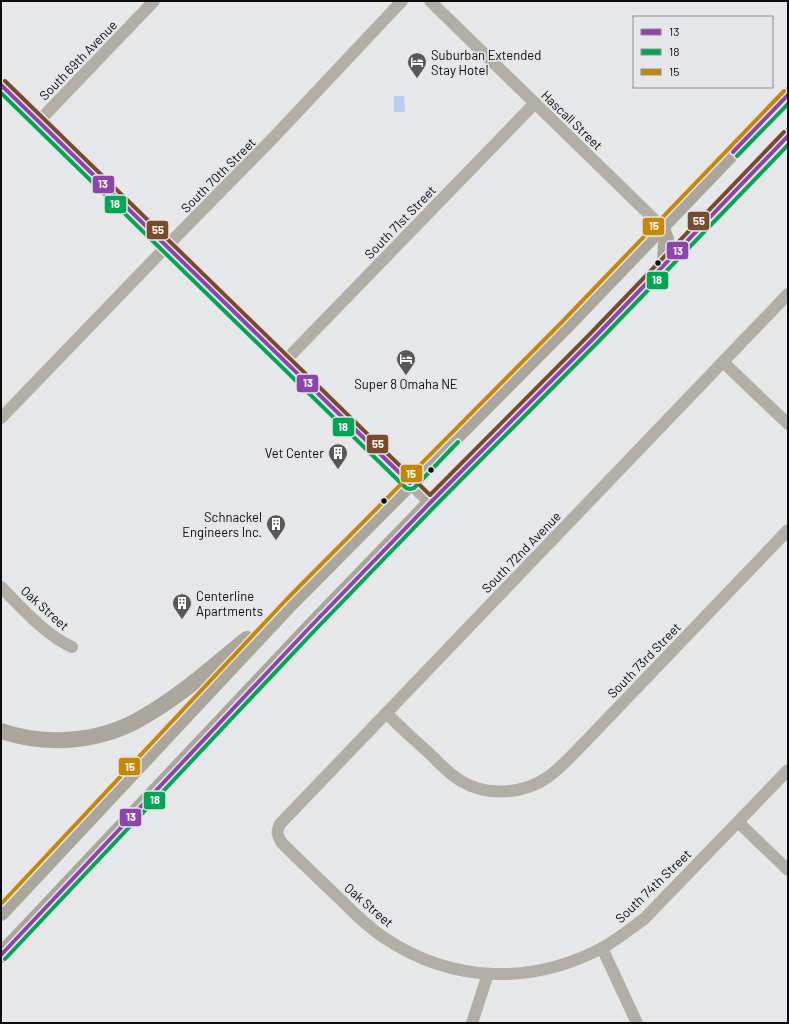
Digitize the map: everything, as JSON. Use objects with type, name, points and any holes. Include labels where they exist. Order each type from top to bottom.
[{"type":"main road","points":[[1,913],[290,604],[566,326],[788,95]]},
{"type":"main road","points":[[1,956],[306,631],[430,503],[593,339],[788,136]]},
{"type":"main road","points":[[661,226],[666,238],[665,265]]},
{"type":"main road","points":[[1,731],[22,737],[65,740],[94,736],[128,725],[145,717],[168,702],[290,604]]},
{"type":"street","name":"South 69th Avenue","points":[[39,122],[154,1]]},
{"type":"street","name":"South 70th Street","points":[[1,418],[274,137],[402,1]]},
{"type":"street","name":"Hascall Street","points":[[430,1],[661,226]]},
{"type":"street","points":[[1,85],[430,503]]},
{"type":"street","name":"South 71st Street","points":[[285,361],[535,103]]},
{"type":"street","name":"South 72nd Avenue","points":[[277,830],[280,824],[788,294]]},
{"type":"street","points":[[723,362],[788,424]]},
{"type":"street","name":"South 73rd Street","points":[[386,713],[449,773],[463,782],[484,790],[508,791],[531,786],[555,772],[788,530]]},
{"type":"street","name":"Oak Street","points":[[1,587],[50,634],[72,648]]},
{"type":"street","name":"South 74th Street","points":[[488,974],[515,974],[546,970],[573,961],[602,948],[619,938],[644,919],[788,770]]},
{"type":"street","points":[[738,822],[788,870]]},
{"type":"street","name":"Oak Street","points":[[277,830],[277,836],[282,843],[362,920],[387,940],[411,953],[440,964],[473,973],[488,974]]},
{"type":"street","points":[[602,948],[637,1023]]},
{"type":"street","points":[[472,1023],[488,974]]},
{"type":"water","points":[[394,96],[404,96],[405,112],[394,112]]},
{"type":"transit line","name":"55","points":[[5,81],[430,495],[589,335],[784,132]]},
{"type":"transit line","name":"13","points":[[1,85],[410,483]]},
{"type":"transit line","name":"15","points":[[1,904],[286,600],[562,322],[784,91]]},
{"type":"transit line","name":"18","points":[[1,93],[406,488],[414,488],[458,442]]},
{"type":"transit line","name":"13","points":[[733,152],[788,95]]},
{"type":"transit line","name":"18","points":[[737,156],[788,104]]},
{"type":"transit line","name":"13","points":[[1,955],[312,625],[430,503],[593,339],[788,136]]},
{"type":"transit line","name":"18","points":[[5,959],[316,629],[434,507],[597,343],[788,145]]},
{"type":"place","name":"Suburban Extended Stay Hotel","points":[[417,79]]},
{"type":"place","name":"Super 8 Omaha NE","points":[[406,376]]},
{"type":"place","name":"Vet Center","points":[[338,470]]},
{"type":"place","name":"Schnackel Engineers Inc.","points":[[276,541]]},
{"type":"place","name":"Centerline Apartments","points":[[182,620]]}]
